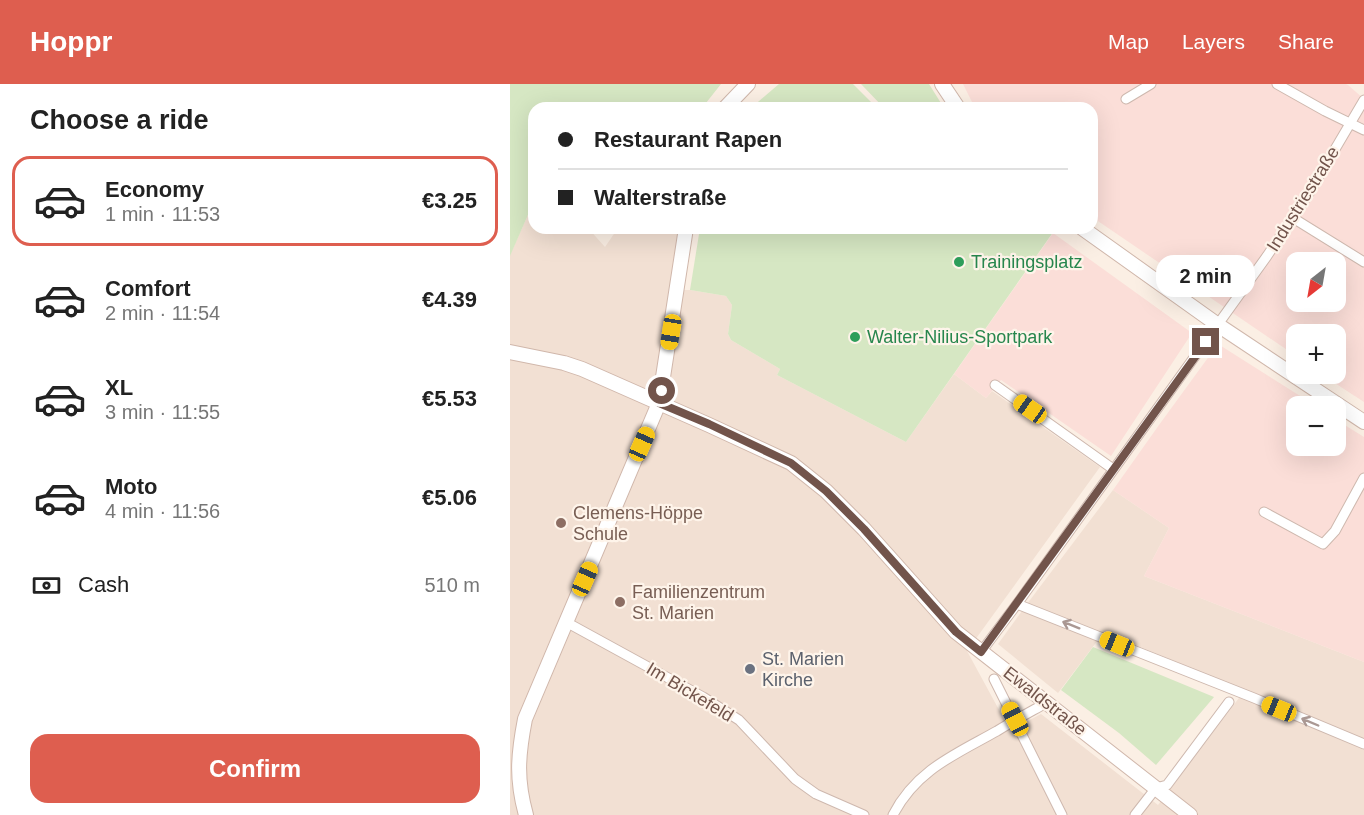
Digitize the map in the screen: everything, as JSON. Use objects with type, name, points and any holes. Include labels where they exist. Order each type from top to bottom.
[{"type":"street","points":[[731,102],[748,84]]},
{"type":"street","points":[[942,84],[954,102]]},
{"type":"street","points":[[1126,99],[1151,84]]},
{"type":"street","points":[[1277,84],[1324,111],[1364,130]]},
{"type":"street","name":"Industriestraße","points":[[981,652],[1293,218],[1364,100]]},
{"type":"street","points":[[1293,218],[1364,262]]},
{"type":"street","points":[[526,815],[519,785],[515,744],[659,403],[685,234]]},
{"type":"street","points":[[1091,234],[1218,325],[1364,422]]},
{"type":"street","name":"Ewaldstraße","points":[[510,352],[582,369],[709,424],[791,463],[826,491],[864,529],[956,632],[1190,815]]},
{"type":"street","points":[[995,385],[1113,469]]},
{"type":"street","points":[[1264,512],[1323,544],[1335,531],[1364,478]]},
{"type":"street","points":[[1017,604],[1364,744]]},
{"type":"street","name":"Im Bickefeld","points":[[566,622],[739,720],[795,779],[816,794],[864,815]]},
{"type":"street","points":[[994,679],[1062,815]]},
{"type":"street","points":[[1135,815],[1156,788],[1167,784],[1229,702]]},
{"type":"street","points":[[893,815],[919,779],[952,755],[1046,703]]},
{"type":"shaded area","points":[[963,84],[1348,85],[1364,99],[1364,402],[1336,384],[1346,384],[1346,324],[1286,324],[1286,349],[1098,221],[1098,102],[972,102]]},
{"type":"shaded area","points":[[528,214],[528,234],[593,234],[605,247],[614,234],[679,234],[670,290],[690,290],[726,296],[732,305],[728,334],[731,340],[780,369],[777,375],[906,442],[954,374],[986,398],[992,391],[1100,467],[967,651],[1010,730],[1041,714],[1158,805],[1245,690],[1104,632],[1058,693],[998,644],[1113,490],[1169,528],[1144,576],[1364,662],[1364,815],[510,815],[510,255]]},
{"type":"shaded area","points":[[1052,234],[1192,333],[1111,456],[1001,380],[986,398],[954,374]]},
{"type":"shaded area","points":[[1218,344],[1300,396],[1286,396],[1286,456],[1346,456],[1346,426],[1364,437],[1364,662],[1144,576],[1169,528],[1113,490]]},
{"type":"green space","points":[[510,84],[721,84],[707,102],[528,102],[528,215],[510,256]]},
{"type":"green space","points":[[779,84],[853,84],[871,102],[758,102]]},
{"type":"green space","points":[[861,84],[929,84],[940,102],[878,102]]},
{"type":"green space","name":"Walter-Nilius-Sportpark","points":[[699,234],[1052,234],[906,442],[777,375],[780,369],[731,340],[728,334],[732,305],[726,296],[690,290]]},
{"type":"green space","points":[[1093,647],[1214,697],[1156,765],[1119,733],[1061,690]]},
{"type":"place","name":"Trainingsplatz","points":[[959,262]]},
{"type":"place","name":"Walter-Nilius-Sportpark","points":[[855,337]]},
{"type":"place","name":"Clemens-Höppe Schule","points":[[561,523]]},
{"type":"place","name":"Familienzentrum St. Marien","points":[[620,602]]},
{"type":"place","name":"St. Marien Kirche","points":[[750,669]]},
{"type":"route","points":[[662,391],[659,403],[791,463],[826,491],[864,529],[956,632],[981,652],[1206,342]]}]
